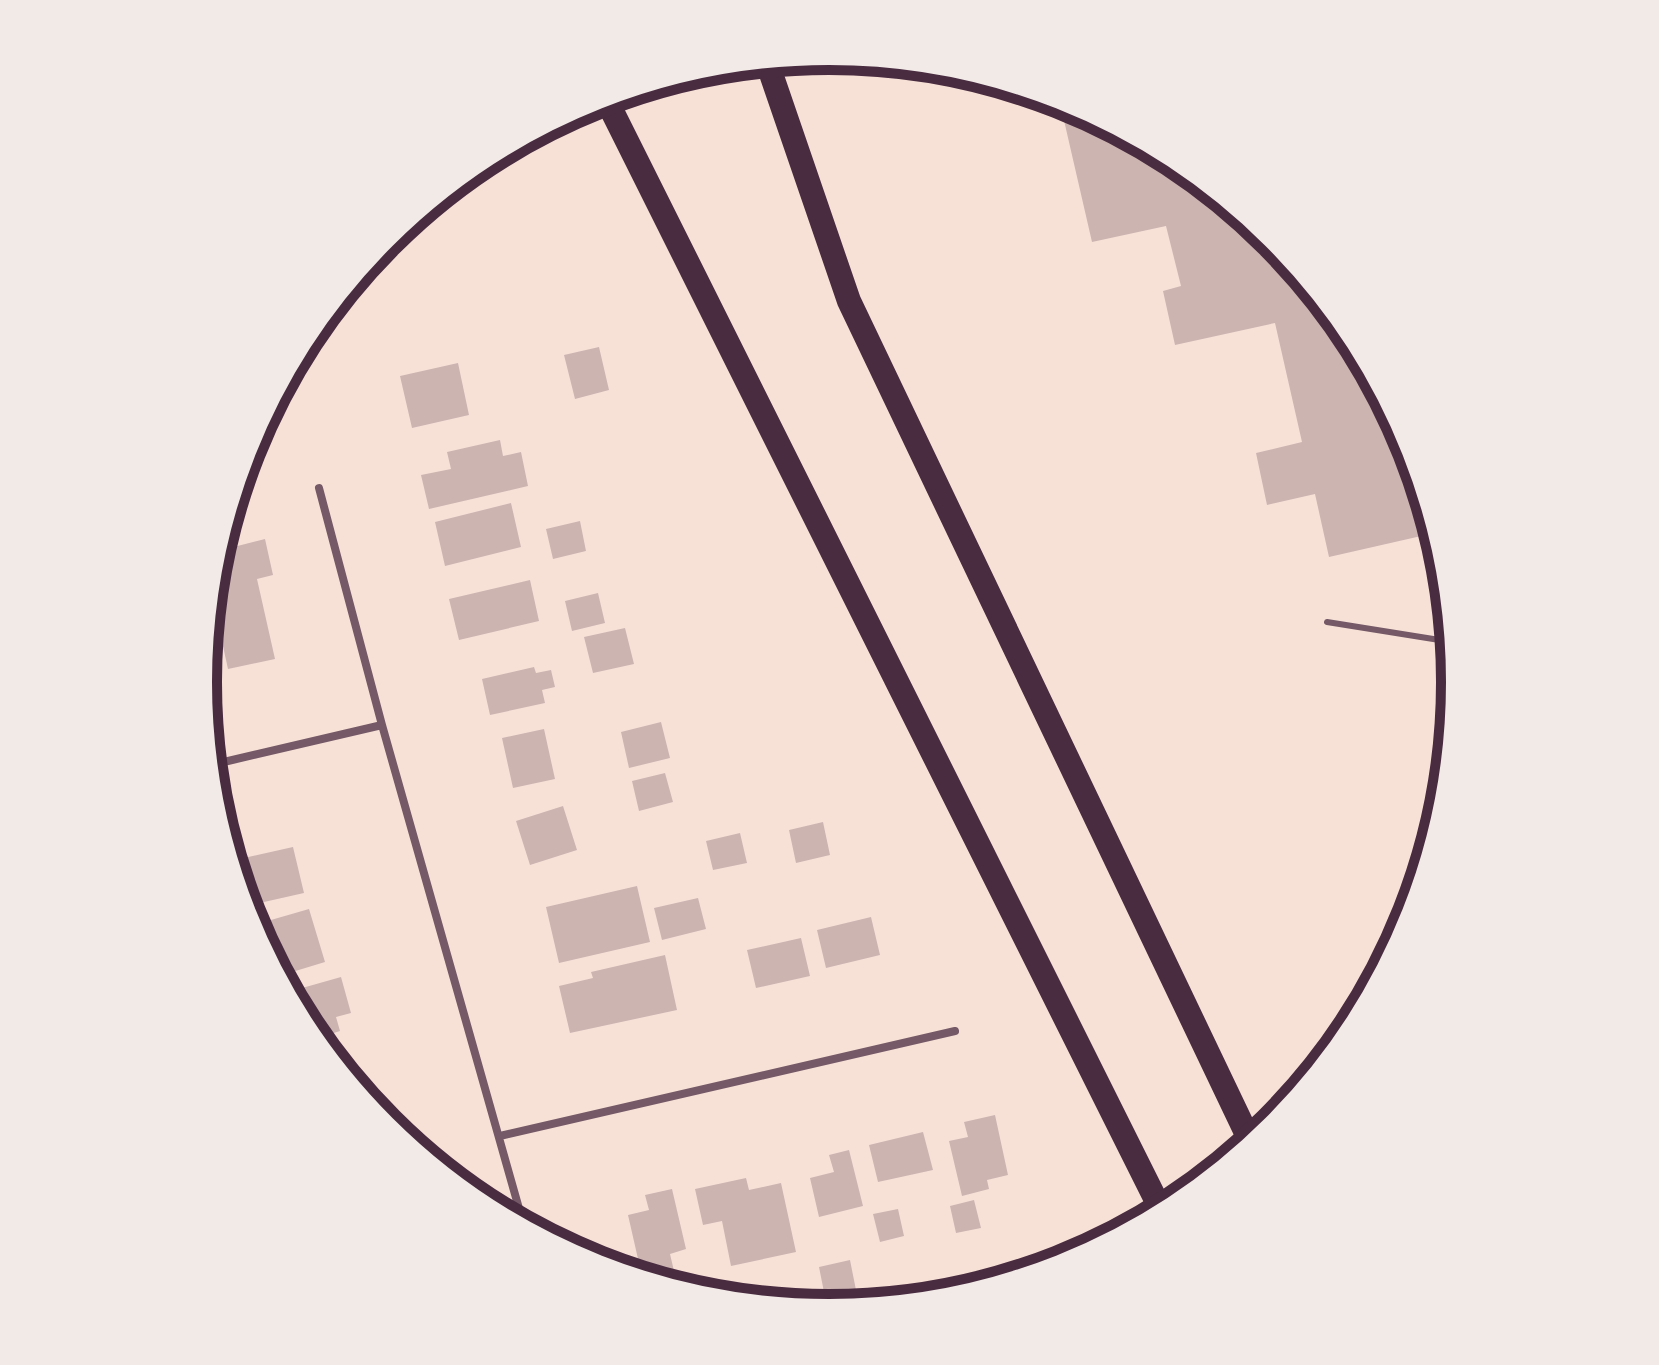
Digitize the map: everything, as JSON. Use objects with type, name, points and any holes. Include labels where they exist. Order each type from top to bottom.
[{"type":"highway","points":[[771,73],[849,301],[1246,1132]]},
{"type":"highway","points":[[612,111],[1156,1200]]},
{"type":"street","points":[[319,488],[382,725],[520,1211]]},
{"type":"street","points":[[222,762],[382,725]]},
{"type":"street","points":[[500,1136],[955,1031]]},
{"type":"lane","points":[[1327,622],[1441,640]]},
{"type":"building","points":[[1063,117],[1100,133],[1170,173],[1233,222],[1290,279],[1339,342],[1379,412],[1409,486],[1424,535],[1329,557],[1315,494],[1267,505],[1256,453],[1302,442],[1275,323],[1175,345],[1163,291],[1181,286],[1166,226],[1092,242]]},
{"type":"building","points":[[599,347],[609,390],[575,399],[564,355]]},
{"type":"building","points":[[458,363],[469,415],[412,428],[400,376]]},
{"type":"building","points":[[500,440],[503,456],[521,452],[528,486],[429,509],[421,475],[451,469],[447,452]]},
{"type":"building","points":[[511,503],[521,547],[445,566],[435,522]]},
{"type":"building","points":[[580,521],[586,551],[553,559],[546,529]]},
{"type":"building","points":[[265,539],[273,575],[257,579],[275,659],[228,669],[219,629],[233,547]]},
{"type":"building","points":[[530,580],[539,621],[459,640],[449,599]]},
{"type":"building","points":[[598,593],[605,623],[572,631],[565,601]]},
{"type":"building","points":[[625,628],[634,664],[593,673],[584,637]]},
{"type":"building","points":[[534,667],[536,673],[551,670],[555,687],[542,690],[545,703],[490,715],[482,679]]},
{"type":"building","points":[[661,722],[670,758],[629,768],[621,732]]},
{"type":"building","points":[[544,729],[555,779],[513,788],[502,738]]},
{"type":"building","points":[[665,773],[673,802],[639,811],[632,781]]},
{"type":"building","points":[[563,806],[577,850],[530,865],[516,821]]},
{"type":"building","points":[[823,822],[830,855],[796,863],[789,830]]},
{"type":"building","points":[[740,833],[747,863],[713,870],[706,841]]},
{"type":"building","points":[[293,847],[304,893],[259,903],[243,858]]},
{"type":"building","points":[[637,886],[650,942],[559,963],[546,907]]},
{"type":"building","points":[[698,898],[706,929],[662,940],[654,908]]},
{"type":"building","points":[[309,909],[325,962],[290,973],[266,921]]},
{"type":"building","points":[[871,917],[880,955],[826,968],[817,930]]},
{"type":"building","points":[[801,938],[810,976],[756,988],[747,950]]},
{"type":"building","points":[[665,955],[677,1010],[570,1033],[559,986],[593,978],[591,972]]},
{"type":"building","points":[[341,977],[351,1013],[336,1017],[340,1031],[329,1035],[299,989]]},
{"type":"building","points":[[995,1115],[1008,1175],[987,1180],[989,1189],[962,1196],[949,1141],[968,1137],[964,1122]]},
{"type":"building","points":[[923,1132],[933,1170],[878,1182],[869,1145]]},
{"type":"building","points":[[849,1150],[863,1206],[819,1217],[810,1178],[834,1172],[829,1155]]},
{"type":"building","points":[[746,1178],[749,1190],[781,1183],[796,1252],[731,1266],[722,1221],[703,1225],[695,1189]]},
{"type":"building","points":[[672,1189],[686,1249],[670,1254],[675,1275],[639,1264],[628,1215],[649,1210],[645,1195]]},
{"type":"building","points":[[974,1200],[981,1228],[956,1233],[950,1206]]},
{"type":"building","points":[[898,1209],[904,1236],[880,1242],[873,1214]]},
{"type":"building","points":[[850,1260],[857,1294],[825,1295],[819,1267]]}]
